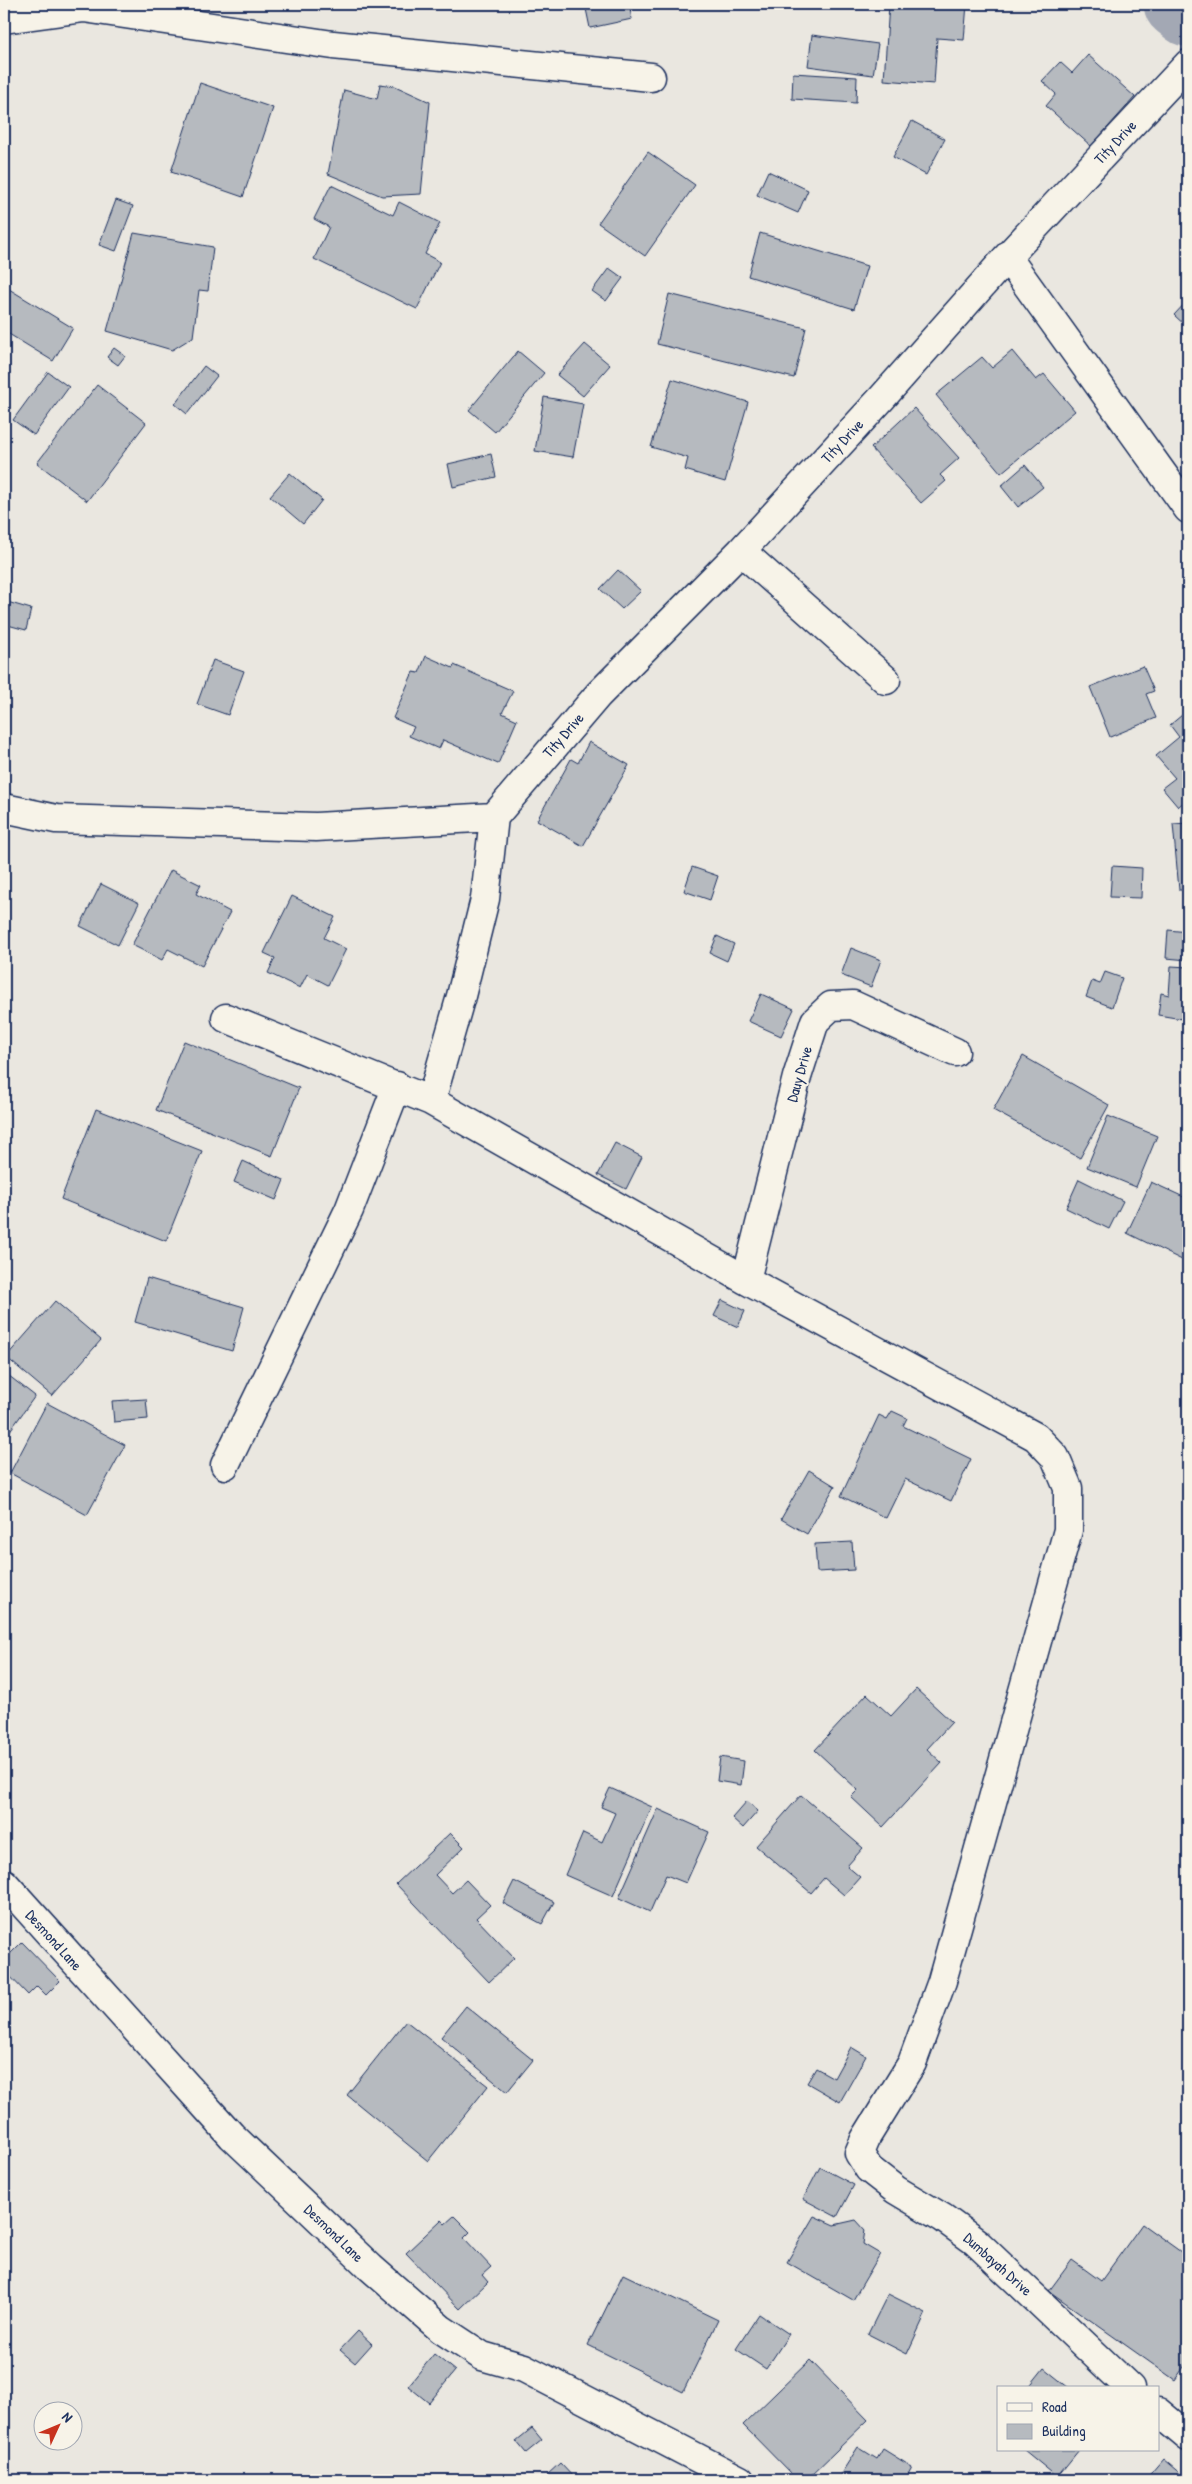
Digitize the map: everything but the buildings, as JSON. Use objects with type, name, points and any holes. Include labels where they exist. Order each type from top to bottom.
[{"type":"street","points":[[4,19],[84,8],[333,44],[652,77]]},
{"type":"street","name":"Tity Drive","points":[[494,817],[598,695],[741,551],[882,398],[1007,257],[1188,64]]},
{"type":"street","points":[[1007,257],[1188,509]]},
{"type":"street","points":[[741,551],[886,680]]},
{"type":"street","points":[[4,808],[56,819],[316,827],[494,817],[485,899],[461,996],[431,1101]]},
{"type":"street","name":"Dauy Drive","points":[[746,1280],[797,1077],[815,1021],[831,1006],[854,1005],[955,1052]]},
{"type":"street","points":[[226,1018],[431,1101],[746,1280]]},
{"type":"street","points":[[225,1465],[349,1210],[397,1086]]},
{"type":"street","name":"Dumbayah Drive","points":[[746,1280],[1036,1437],[1055,1457],[1068,1488],[1068,1530],[942,1981],[912,2063],[869,2132],[859,2153],[869,2169],[890,2185],[943,2218],[976,2242],[1128,2386]]},
{"type":"street","name":"Desmond Lane","points":[[4,1884],[232,2136],[371,2268],[441,2329],[482,2356],[524,2368],[740,2480]]},
{"type":"street","points":[[1160,2414],[1188,2437]]},
{"type":"waterway","points":[[1178,4],[1188,12]]}]
